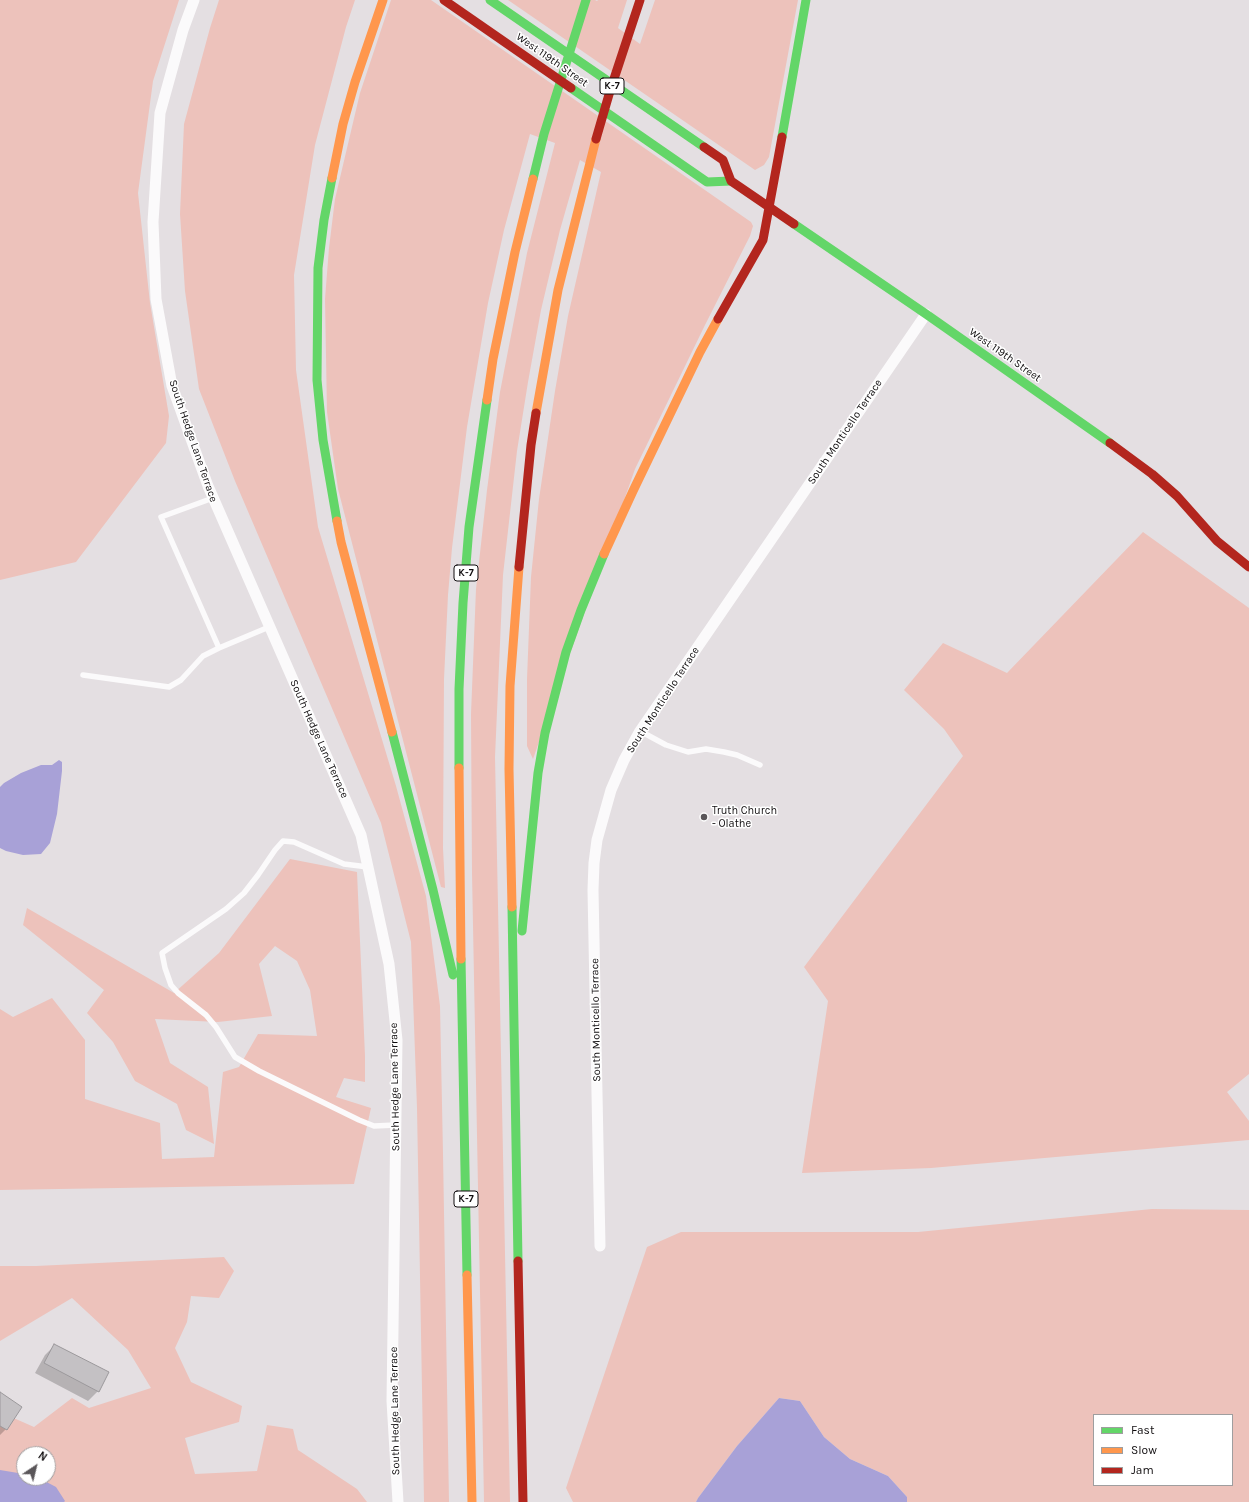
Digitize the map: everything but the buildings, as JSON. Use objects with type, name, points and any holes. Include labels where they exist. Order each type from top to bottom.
[{"type":"main road","points":[[384,0],[368,42],[343,124],[324,220],[318,268],[318,380],[323,440],[341,542],[429,875],[462,1018]]},
{"type":"main road","name":"West 119th Street","points":[[444,0],[707,182],[731,181]]},
{"type":"main road","name":"West 119th Street","points":[[490,0],[723,160],[731,181],[926,314],[1131,458],[1177,496],[1217,541],[1249,567]]},
{"type":"main road","name":"K-7","points":[[472,1502],[459,879],[459,712],[463,603],[481,435],[493,359],[514,252],[544,134],[586,0]]},
{"type":"main road","name":"K-7","points":[[523,1502],[509,769],[510,686],[514,602],[531,445],[543,369],[558,290],[589,163],[610,91],[640,0]]},
{"type":"main road","points":[[514,1018],[538,772],[545,733],[566,652],[598,566],[633,491],[700,352],[763,240],[806,0]]},
{"type":"street","name":"South Hedge Lane Terrace","points":[[194,0],[183,30],[160,112],[153,222],[156,299],[172,386],[213,498],[361,835],[388,964],[396,1033],[392,1401],[398,1502]]},
{"type":"street","name":"South Monticello Terrace","points":[[600,1246],[593,890],[597,840],[611,790],[624,760],[640,731],[926,314]]},
{"type":"lane","points":[[213,498],[161,517],[219,648]]},
{"type":"lane","points":[[83,675],[169,687],[181,680],[203,656],[269,626]]},
{"type":"lane","points":[[640,731],[666,745],[688,752],[706,749],[724,752],[737,755],[760,765]]},
{"type":"lane","points":[[368,867],[344,864],[294,842],[283,841],[244,893],[226,909],[162,953],[165,968],[171,984],[178,993],[206,1015],[216,1027],[235,1057],[259,1071],[359,1120],[374,1126],[396,1125]]},
{"type":"shaded area","points":[[0,0],[179,0],[153,81],[138,193],[150,303],[169,416],[166,443],[76,562],[0,580]]},
{"type":"shaded area","points":[[219,0],[355,0],[346,27],[315,145],[294,275],[296,370],[318,527],[396,786],[426,896],[440,1006],[449,1502],[424,1502],[417,1108],[411,942],[381,823],[235,481],[199,389],[185,291],[180,214],[184,124]]},
{"type":"shaded area","points":[[391,0],[431,0],[751,222],[753,226],[750,236],[635,469],[533,759],[527,746],[527,679],[531,577],[539,499],[568,316],[601,172],[580,160],[560,230],[541,310],[517,451],[503,575],[495,757],[510,1502],[484,1502],[472,873],[471,714],[476,589],[500,392],[527,253],[555,143],[530,134],[504,230],[488,303],[467,427],[452,548],[448,595],[444,679],[443,848],[445,888],[441,887],[338,489],[327,412],[325,299],[335,199],[360,93]]},
{"type":"shaded area","points":[[508,0],[627,0],[618,28],[640,44],[655,0],[798,0],[769,157],[764,165],[755,170]]},
{"type":"shaded area","points":[[1143,532],[1249,608],[1249,1074],[1227,1092],[1249,1121],[1249,1140],[931,1168],[802,1173],[828,1001],[804,967],[963,756],[944,729],[904,690],[943,643],[1007,673]]},
{"type":"shaded area","points":[[59,760],[62,762],[62,771],[57,814],[50,843],[41,854],[23,855],[0,848],[0,787],[21,773],[41,765],[52,765]]},
{"type":"shaded area","points":[[290,859],[357,872],[365,1082],[344,1078],[336,1097],[371,1108],[354,1184],[0,1190],[0,1009],[13,1017],[52,998],[85,1040],[85,1099],[160,1123],[162,1159],[214,1157],[223,1072],[239,1067],[258,1034],[317,1036],[310,990],[297,961],[275,946],[259,964],[272,1016],[218,1022],[155,1019],[170,1063],[208,1087],[214,1144],[186,1130],[177,1104],[135,1081],[113,1042],[87,1013],[104,990],[23,925],[27,908],[174,993],[219,953]]},
{"type":"shaded area","points":[[1152,1209],[1249,1210],[1249,1502],[907,1502],[907,1497],[888,1476],[850,1459],[824,1437],[800,1401],[779,1398],[737,1446],[696,1502],[573,1502],[566,1488],[647,1247],[681,1232],[918,1232]]},
{"type":"shaded area","points":[[224,1257],[234,1271],[219,1298],[191,1296],[187,1322],[175,1348],[191,1382],[242,1406],[239,1422],[185,1438],[195,1474],[257,1471],[267,1425],[293,1429],[298,1450],[357,1489],[367,1502],[0,1502],[0,1412],[34,1427],[72,1398],[89,1408],[151,1388],[128,1350],[72,1298],[0,1341],[0,1266],[36,1266]]},
{"type":"shaded area","points":[[779,1398],[800,1401],[824,1437],[850,1459],[888,1476],[907,1497],[907,1502],[696,1502],[737,1446]]},
{"type":"shaded area","points":[[0,1470],[16,1473],[16,1486],[54,1486],[65,1501],[64,1502],[0,1502]]},
{"type":"traffic: fast","points":[[490,0],[704,147]]},
{"type":"traffic: fast","points":[[533,179],[544,134],[586,0]]},
{"type":"traffic: fast","points":[[782,137],[806,0]]},
{"type":"traffic: fast","points":[[571,88],[707,182],[731,181]]},
{"type":"traffic: fast","points":[[332,178],[324,220],[318,268],[317,380],[323,440],[337,521]]},
{"type":"traffic: fast","points":[[794,224],[926,314],[1110,443]]},
{"type":"traffic: fast","points":[[459,768],[459,689],[463,603],[469,527],[487,400]]},
{"type":"traffic: fast","points":[[522,931],[538,773],[545,733],[566,652],[604,554]]},
{"type":"traffic: fast","points":[[392,732],[433,890],[453,975]]},
{"type":"traffic: fast","points":[[512,907],[518,1261]]},
{"type":"traffic: fast","points":[[461,959],[467,1275]]},
{"type":"traffic: slow","points":[[332,178],[343,124],[355,82],[383,0]]},
{"type":"traffic: slow","points":[[536,413],[558,290],[596,139]]},
{"type":"traffic: slow","points":[[487,400],[493,359],[515,252],[533,179]]},
{"type":"traffic: slow","points":[[604,554],[700,352],[718,319]]},
{"type":"traffic: slow","points":[[337,521],[341,542],[392,732]]},
{"type":"traffic: slow","points":[[512,907],[509,769],[510,686],[519,567]]},
{"type":"traffic: slow","points":[[459,768],[461,959]]},
{"type":"traffic: slow","points":[[467,1275],[472,1502]]},
{"type":"traffic: jam","points":[[444,0],[571,88]]},
{"type":"traffic: jam","points":[[596,139],[640,0]]},
{"type":"traffic: jam","points":[[718,319],[763,240],[782,137]]},
{"type":"traffic: jam","points":[[704,147],[723,160],[731,181],[794,224]]},
{"type":"traffic: jam","points":[[519,567],[531,445],[536,413]]},
{"type":"traffic: jam","points":[[1110,443],[1152,474],[1177,496],[1217,541],[1249,567]]},
{"type":"traffic: jam","points":[[518,1261],[523,1502]]},
{"type":"place","name":"Truth Church - Olathe","points":[[704,817]]}]
